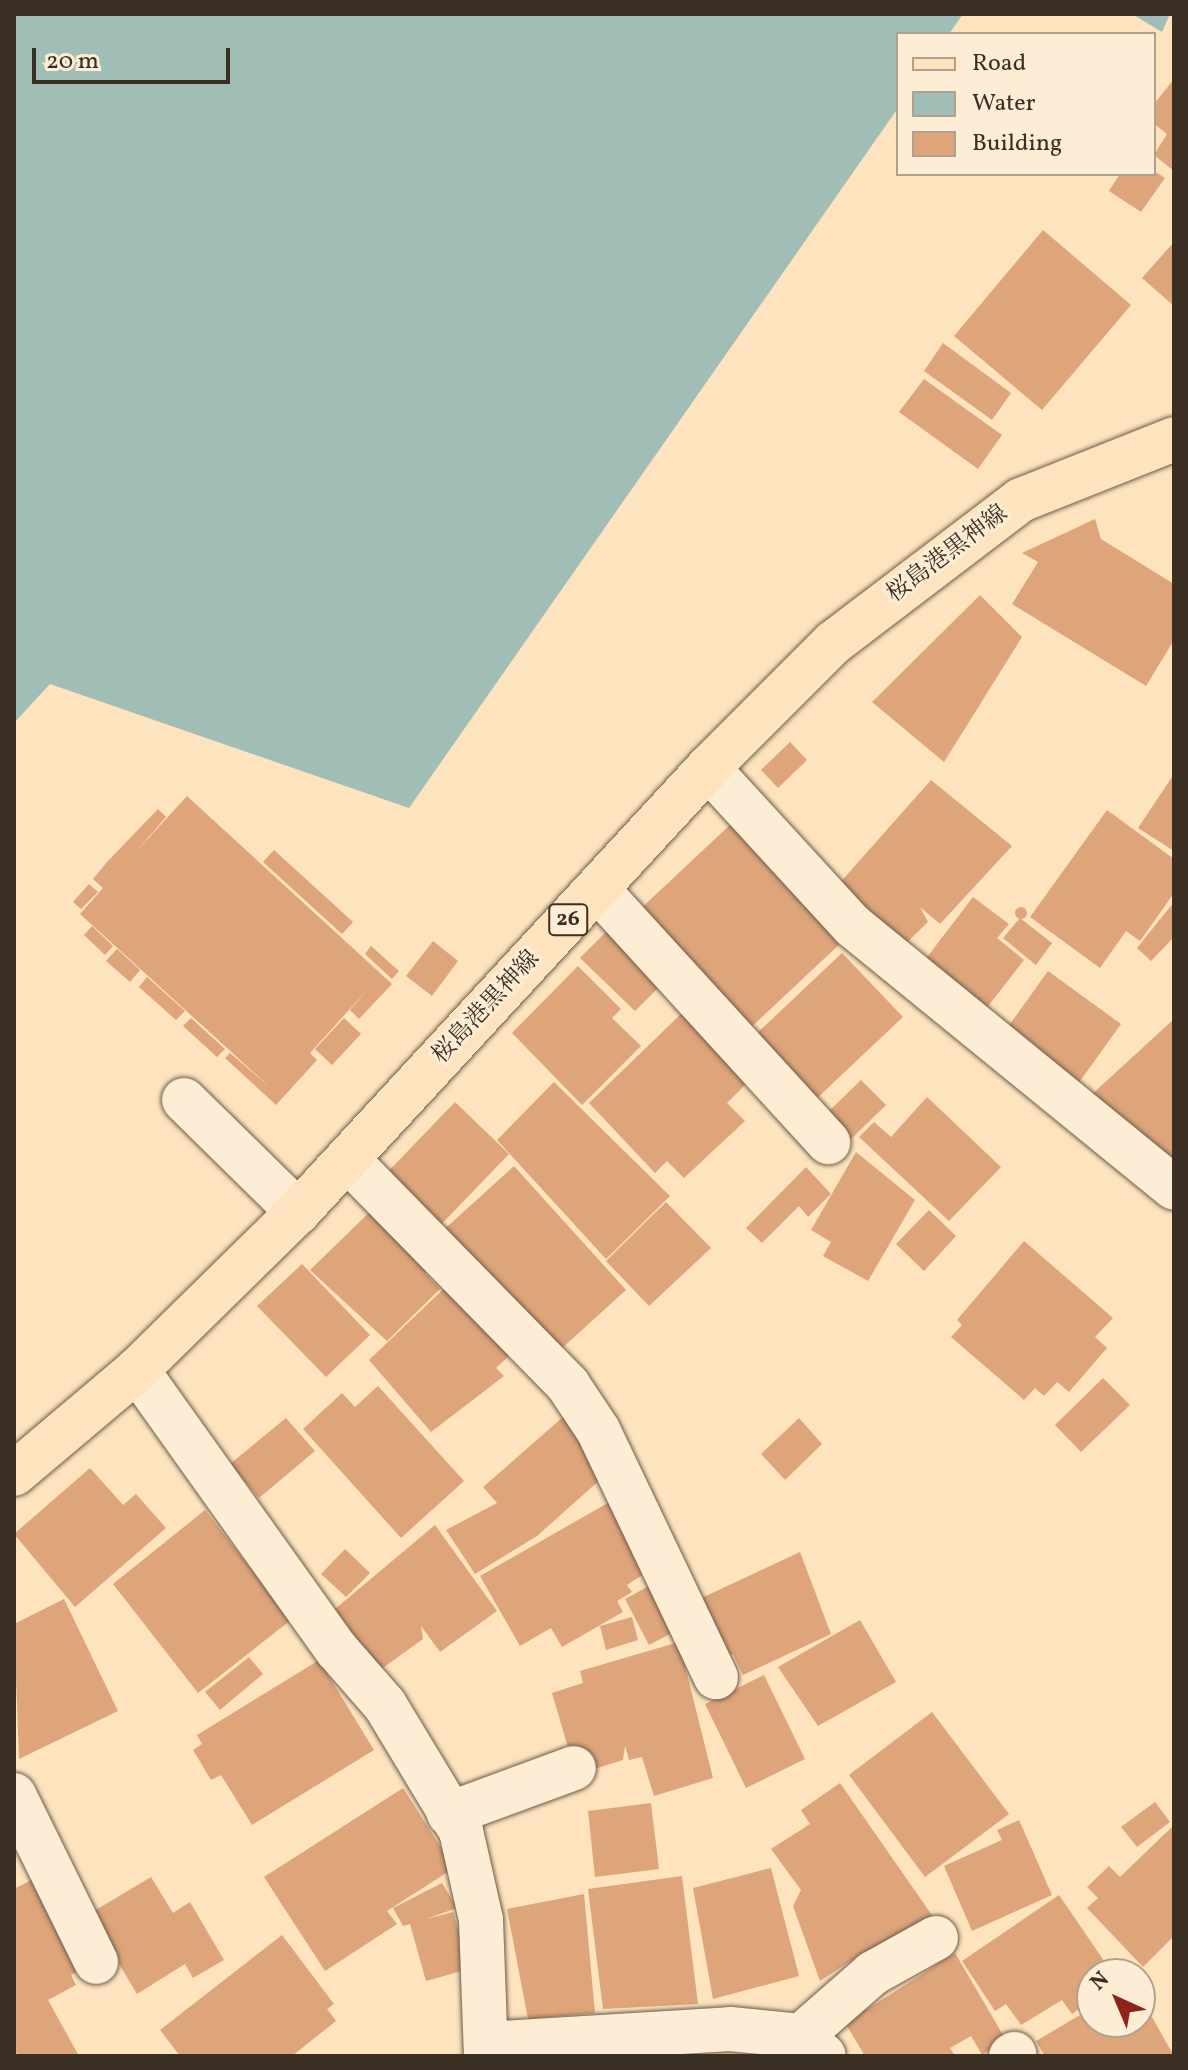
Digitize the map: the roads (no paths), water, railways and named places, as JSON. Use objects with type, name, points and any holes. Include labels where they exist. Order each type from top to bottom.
[{"type":"main road","name":"桜島港黒神線","points":[[14,1474],[137,1370],[298,1212],[708,768],[833,643],[941,556],[1021,500],[1174,439]]},
{"type":"street","points":[[708,768],[853,926],[1174,1188]]},
{"type":"street","points":[[597,889],[828,1142]]},
{"type":"street","points":[[184,1100],[298,1212]]},
{"type":"street","points":[[348,1160],[568,1385],[598,1430],[716,1677]]},
{"type":"street","points":[[137,1370],[337,1650],[385,1705],[461,1831],[481,1920],[486,2050],[730,2029],[813,2046],[873,1973],[936,1938]]},
{"type":"street","points":[[449,1814],[574,1768]]},
{"type":"street","points":[[14,1795],[96,1962]]},
{"type":"water","points":[[14,14],[963,14],[950,32],[896,32],[896,111],[409,808],[50,684],[14,723]]},
{"type":"water","points":[[1132,14],[1170,14],[1162,32]]}]
